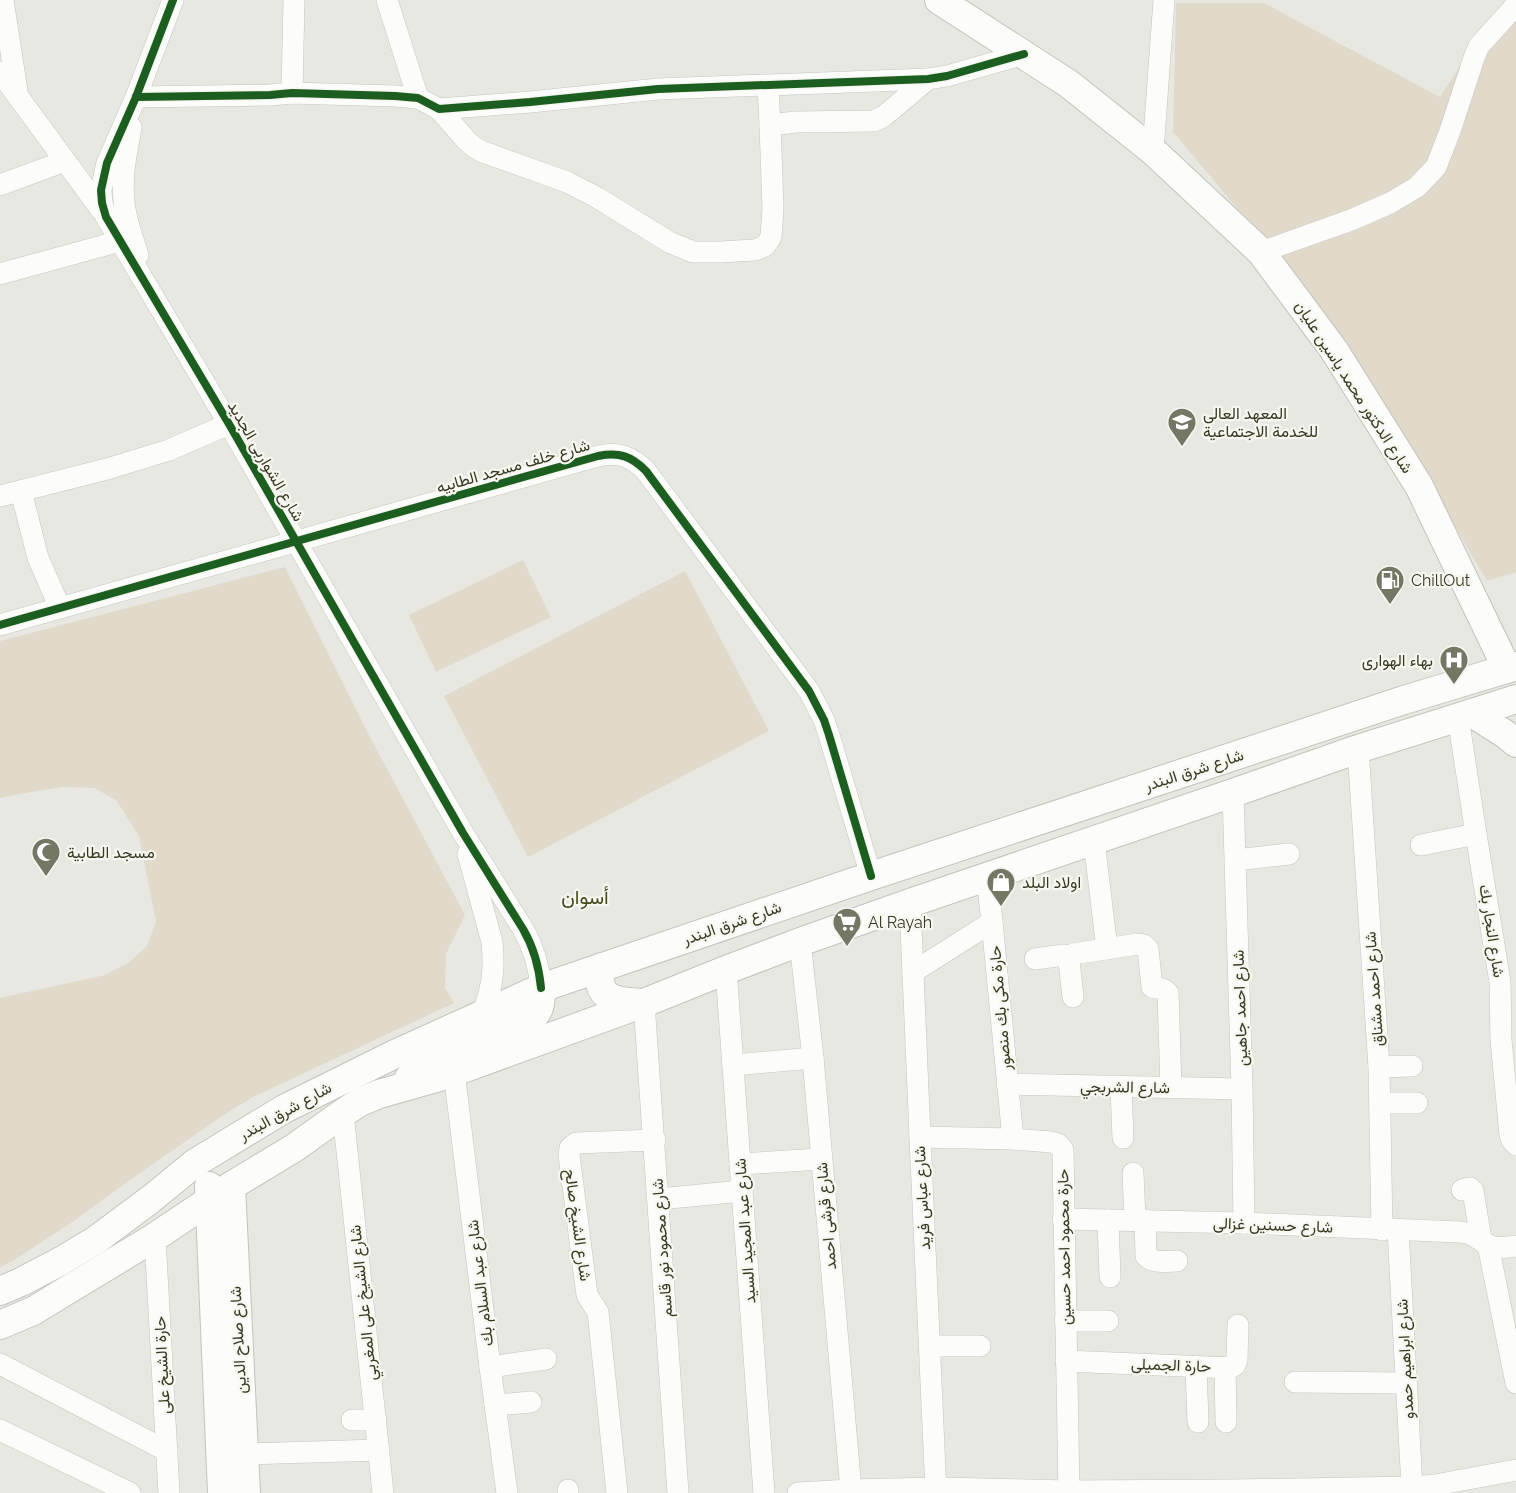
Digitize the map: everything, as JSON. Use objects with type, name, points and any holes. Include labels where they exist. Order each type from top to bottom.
[{"type":"main road","name":"شارع الدكتور محمد ياسين عليان","points":[[939,0],[1069,84],[1153,151],[1262,252],[1334,350],[1419,486],[1512,668]]},
{"type":"main road","name":"شارع شرق البندر","points":[[0,1291],[61,1261],[96,1240],[195,1163],[284,1109],[395,1054],[541,988],[1404,700],[1512,668]]},
{"type":"main road","name":"شارع شرق البندر","points":[[0,1325],[33,1311],[155,1237],[294,1148],[360,1102],[454,1072],[910,903],[1358,749],[1516,699]]},
{"type":"main road","points":[[1465,715],[1505,734],[1516,743]]},
{"type":"main road","points":[[602,967],[601,986],[606,994],[614,1000],[644,1003]]},
{"type":"main road","points":[[399,1088],[429,1060],[528,1022],[534,1017],[541,1004],[541,988]]},
{"type":"main road","points":[[220,1194],[209,1187],[211,1176],[221,1164],[291,1121],[304,1109],[314,1094]]},
{"type":"main road","name":"شارع صلاح الدين","points":[[220,1194],[246,1493]]},
{"type":"main road","name":"شارع صلاح الدين","points":[[220,1194],[222,1493]]},
{"type":"street","points":[[3,0],[18,98]]},
{"type":"street","name":"شارع الشواربى الجديد","points":[[173,0],[136,97],[107,163],[101,190],[106,217],[297,541],[463,833],[529,939],[537,961],[541,988]]},
{"type":"street","points":[[292,93],[294,0]]},
{"type":"street","points":[[387,0],[418,98]]},
{"type":"street","points":[[1153,151],[1164,0]]},
{"type":"street","points":[[1262,252],[1351,220],[1390,203],[1417,187],[1436,167],[1479,46],[1516,5]]},
{"type":"street","points":[[439,109],[658,89],[928,79],[947,76],[1024,54]]},
{"type":"street","points":[[0,72],[106,217]]},
{"type":"street","points":[[770,124],[874,121],[884,116],[928,79]]},
{"type":"street","points":[[136,97],[292,93],[418,98],[439,109],[474,147],[483,152],[567,182],[598,198],[669,242],[693,252],[720,252],[755,250],[765,246],[771,237],[773,208],[768,86]]},
{"type":"street","name":"شارع الشواربى الجديد","points":[[136,97],[123,190],[126,215],[145,281]]},
{"type":"street","points":[[0,185],[65,161]]},
{"type":"street","points":[[0,274],[120,240]]},
{"type":"street","points":[[0,496],[169,450],[229,424]]},
{"type":"street","name":"شارع خلف مسجد الطابيه","points":[[0,625],[598,456],[611,454],[624,456],[637,462],[646,471],[800,678],[817,705],[829,735],[871,876]]},
{"type":"street","points":[[21,491],[38,558],[60,608]]},
{"type":"street","name":"شارع النجار بك","points":[[1465,715],[1476,834],[1508,1026],[1510,1135],[1516,1145]]},
{"type":"street","name":"شارع احمد مشناق","points":[[1358,749],[1390,1230]]},
{"type":"street","name":"شارع احمد جاهين","points":[[1233,793],[1245,1223]]},
{"type":"street","name":"شارع الشواربى الجديد","points":[[463,833],[492,942],[494,970],[489,997],[482,1015]]},
{"type":"street","points":[[1420,845],[1476,834]]},
{"type":"street","points":[[1094,841],[1107,949]]},
{"type":"street","points":[[1236,860],[1289,854]]},
{"type":"street","name":"حارة مكى بك منصور","points":[[987,877],[1013,1139]]},
{"type":"street","name":"شارع عباس فريد","points":[[910,903],[936,1490]]},
{"type":"street","points":[[913,972],[993,922]]},
{"type":"street","name":"شارع قرشى احمد","points":[[800,942],[854,1491]]},
{"type":"street","points":[[1070,957],[1076,953],[1138,944],[1148,949],[1152,987],[1162,988],[1168,993],[1171,1088]]},
{"type":"street","points":[[1035,959],[1064,955],[1070,957]]},
{"type":"street","points":[[1070,957],[1072,997]]},
{"type":"street","name":"شارع عبد المجيد السيد","points":[[726,970],[764,1493]]},
{"type":"street","name":"شارع محمود نور قاسم","points":[[644,1003],[678,1493]]},
{"type":"street","points":[[733,1065],[813,1058]]},
{"type":"street","points":[[1379,1067],[1412,1066]]},
{"type":"street","name":"شارع عبد السلام بك","points":[[454,1072],[507,1493]]},
{"type":"street","name":"شارع الشربجي","points":[[1007,1084],[1242,1089]]},
{"type":"street","points":[[1121,1087],[1123,1138]]},
{"type":"street","points":[[1380,1104],[1417,1103]]},
{"type":"street","name":"شارع الشيخ على المغربي","points":[[343,1113],[383,1493]]},
{"type":"street","name":"حارة محمود احمد حسين","points":[[920,1137],[1051,1142],[1058,1144],[1063,1150],[1069,1492]]},
{"type":"street","name":"شارع الشيخ صالح","points":[[617,1493],[598,1312],[587,1295],[569,1155],[570,1148],[576,1143],[655,1140]]},
{"type":"street","points":[[740,1164],[821,1159]]},
{"type":"street","points":[[1133,1173],[1146,1256],[1153,1261],[1177,1261]]},
{"type":"street","points":[[1462,1190],[1470,1188],[1473,1191],[1516,1383]]},
{"type":"street","points":[[659,1199],[742,1191]]},
{"type":"street","name":"شارع حسنين غزالى","points":[[1063,1219],[1245,1223],[1467,1233],[1484,1242]]},
{"type":"street","points":[[1108,1220],[1110,1277]]},
{"type":"street","name":"شارع ابراهيم حمدو","points":[[1390,1230],[1416,1489]]},
{"type":"street","name":"حارة الشيخ على","points":[[155,1237],[169,1493]]},
{"type":"street","points":[[1484,1242],[1502,1248],[1516,1246]]},
{"type":"street","points":[[1065,1321],[1108,1321]]},
{"type":"street","name":"حارة الجميلى","points":[[1065,1361],[1230,1368],[1237,1360],[1238,1325]]},
{"type":"street","points":[[929,1346],[981,1347]]},
{"type":"street","points":[[490,1367],[546,1359]]},
{"type":"street","points":[[0,1364],[167,1451]]},
{"type":"street","points":[[1196,1366],[1198,1422]]},
{"type":"street","points":[[1225,1367],[1226,1422]]},
{"type":"street","points":[[1295,1382],[1406,1383]]},
{"type":"street","points":[[495,1405],[531,1402]]},
{"type":"street","points":[[352,1420],[376,1419]]},
{"type":"street","points":[[0,1430],[130,1493]]},
{"type":"street","points":[[244,1454],[379,1450]]},
{"type":"street","points":[[798,1493],[936,1490],[1234,1492],[1416,1489],[1516,1470]]},
{"type":"shaded area","points":[[1516,0],[1516,572],[1487,581],[1381,401],[1261,237],[1173,132],[1176,3],[1264,3],[1440,97],[1468,53]]},
{"type":"shaded area","points":[[523,560],[551,617],[436,672],[409,615]]},
{"type":"shaded area","points":[[285,567],[370,737],[465,915],[446,954],[445,988],[454,1003],[253,1097],[222,1116],[71,1223],[0,1267],[0,998],[105,975],[128,963],[147,946],[156,922],[139,836],[116,800],[94,788],[63,787],[0,798],[0,641]]},
{"type":"shaded area","points":[[685,571],[769,731],[528,857],[444,696]]},
{"type":"cycle path","points":[[173,0],[136,97],[107,163],[101,190],[106,217],[229,424],[463,833],[523,929],[535,957],[541,988]]},
{"type":"cycle path","points":[[136,97],[292,93],[395,96],[418,98],[439,109],[658,89],[928,79],[947,76],[1024,54]]},
{"type":"cycle path","points":[[0,625],[598,456],[625,456],[646,471],[809,691],[824,720],[871,876]]},
{"type":"place","name":"المعهد العالى للخدمة الاجتماعية","points":[[1182,448]]},
{"type":"place","name":"ChillOut","points":[[1390,606]]},
{"type":"place","name":"بهاء الهوارى","points":[[1454,686]]},
{"type":"place","name":"مسجد الطابية","points":[[46,878]]},
{"type":"place","name":"اولاد البلد","points":[[1001,908]]},
{"type":"place","name":"Al Rayah","points":[[847,948]]},
{"type":"district","name":"أسوان","points":[[585,897]]}]
